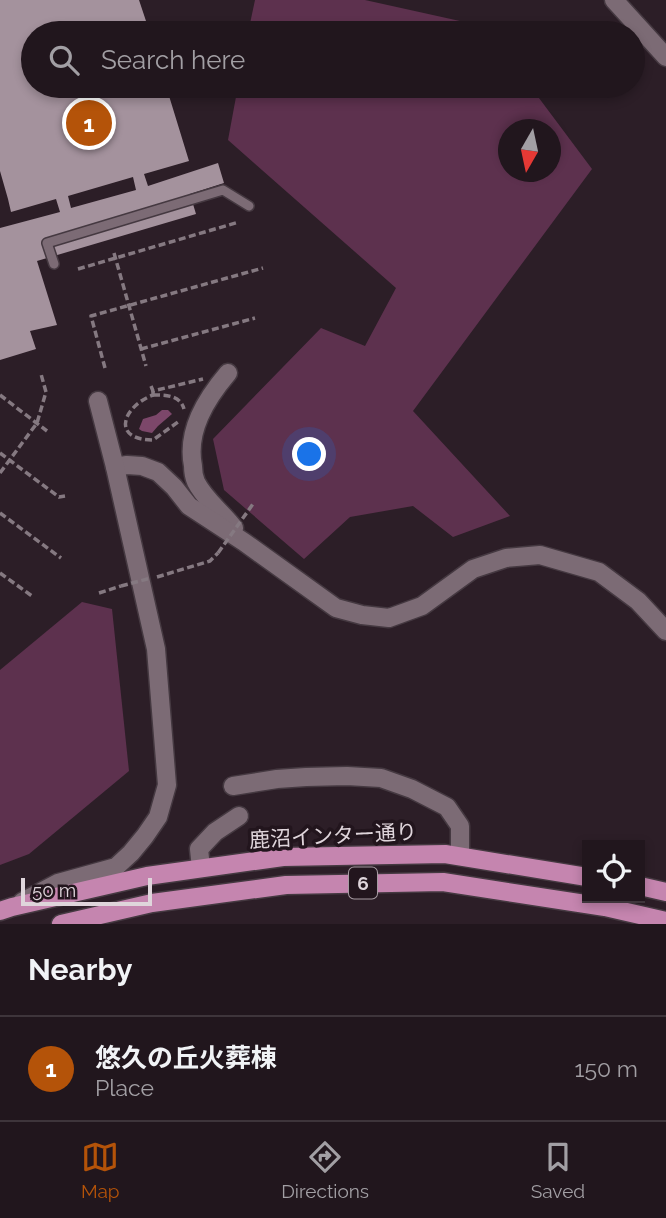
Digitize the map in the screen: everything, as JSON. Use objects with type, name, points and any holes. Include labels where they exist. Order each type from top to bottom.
[{"type":"main road","name":"鹿沼インター通り","points":[[6,909],[148,876],[284,857],[445,854],[582,876]]},
{"type":"main road","name":"6","points":[[61,924],[152,903],[286,885],[443,882],[606,907],[666,921]]},
{"type":"main road","points":[[645,887],[666,892]]},
{"type":"street","points":[[614,0],[633,21]]},
{"type":"street","points":[[645,34],[666,57]]},
{"type":"street","points":[[219,375],[200,414],[193,438],[191,459],[195,481],[244,542]]},
{"type":"street","points":[[6,909],[58,883],[116,867],[131,853],[158,817],[167,785],[156,649],[98,401]]},
{"type":"street","points":[[115,467],[142,466],[158,472],[189,506],[336,608],[388,618],[422,606],[473,569],[506,558],[540,555],[599,572],[638,601],[666,631]]},
{"type":"street","points":[[233,786],[306,777],[382,778],[412,789],[447,807],[460,826],[460,856]]},
{"type":"street","points":[[201,869],[199,849],[215,832],[239,816]]},
{"type":"lane","points":[[54,264],[47,243],[223,190],[250,206]]},
{"type":"path","points":[[78,268],[114,255],[239,222]]},
{"type":"path","points":[[114,255],[146,366]]},
{"type":"path","points":[[105,368],[91,316],[263,268]]},
{"type":"path","points":[[141,349],[255,318]]},
{"type":"path","points":[[0,473],[37,423],[46,391],[41,373]]},
{"type":"path","points":[[153,393],[179,401],[183,405],[183,416],[153,440],[138,439],[131,435],[125,424],[136,404],[153,393],[219,375]]},
{"type":"path","points":[[151,386],[153,393]]},
{"type":"path","points":[[0,395],[47,431]]},
{"type":"path","points":[[0,453],[59,497],[65,496]]},
{"type":"path","points":[[99,593],[210,561],[253,504]]},
{"type":"path","points":[[0,513],[61,558]]},
{"type":"path","points":[[0,573],[32,596]]},
{"type":"shaded area","points":[[255,0],[365,0],[460,21],[251,21]]},
{"type":"shaded area","points":[[236,98],[539,98],[555,119],[498,119],[498,182],[561,182],[561,128],[592,169],[413,411],[510,516],[453,537],[413,506],[350,517],[304,559],[224,490],[213,439],[321,328],[365,346],[396,288],[228,140]]},
{"type":"shaded area","points":[[168,410],[172,414],[152,433],[139,429],[143,419]]},
{"type":"shaded area","points":[[82,602],[112,609],[129,771],[29,854],[0,865],[0,670]]},
{"type":"building","points":[[0,0],[139,0],[146,21],[21,21],[21,98],[170,98],[189,161],[144,174],[148,186],[218,163],[224,183],[190,194],[196,214],[37,261],[57,325],[30,331],[36,349],[0,360],[0,228],[60,212],[56,199],[11,212],[0,171]],"holes":[[[133,177],[136,190],[71,208],[68,196]]]},
{"type":"place","name":"悠久の丘火葬棟","points":[[89,123]]}]
